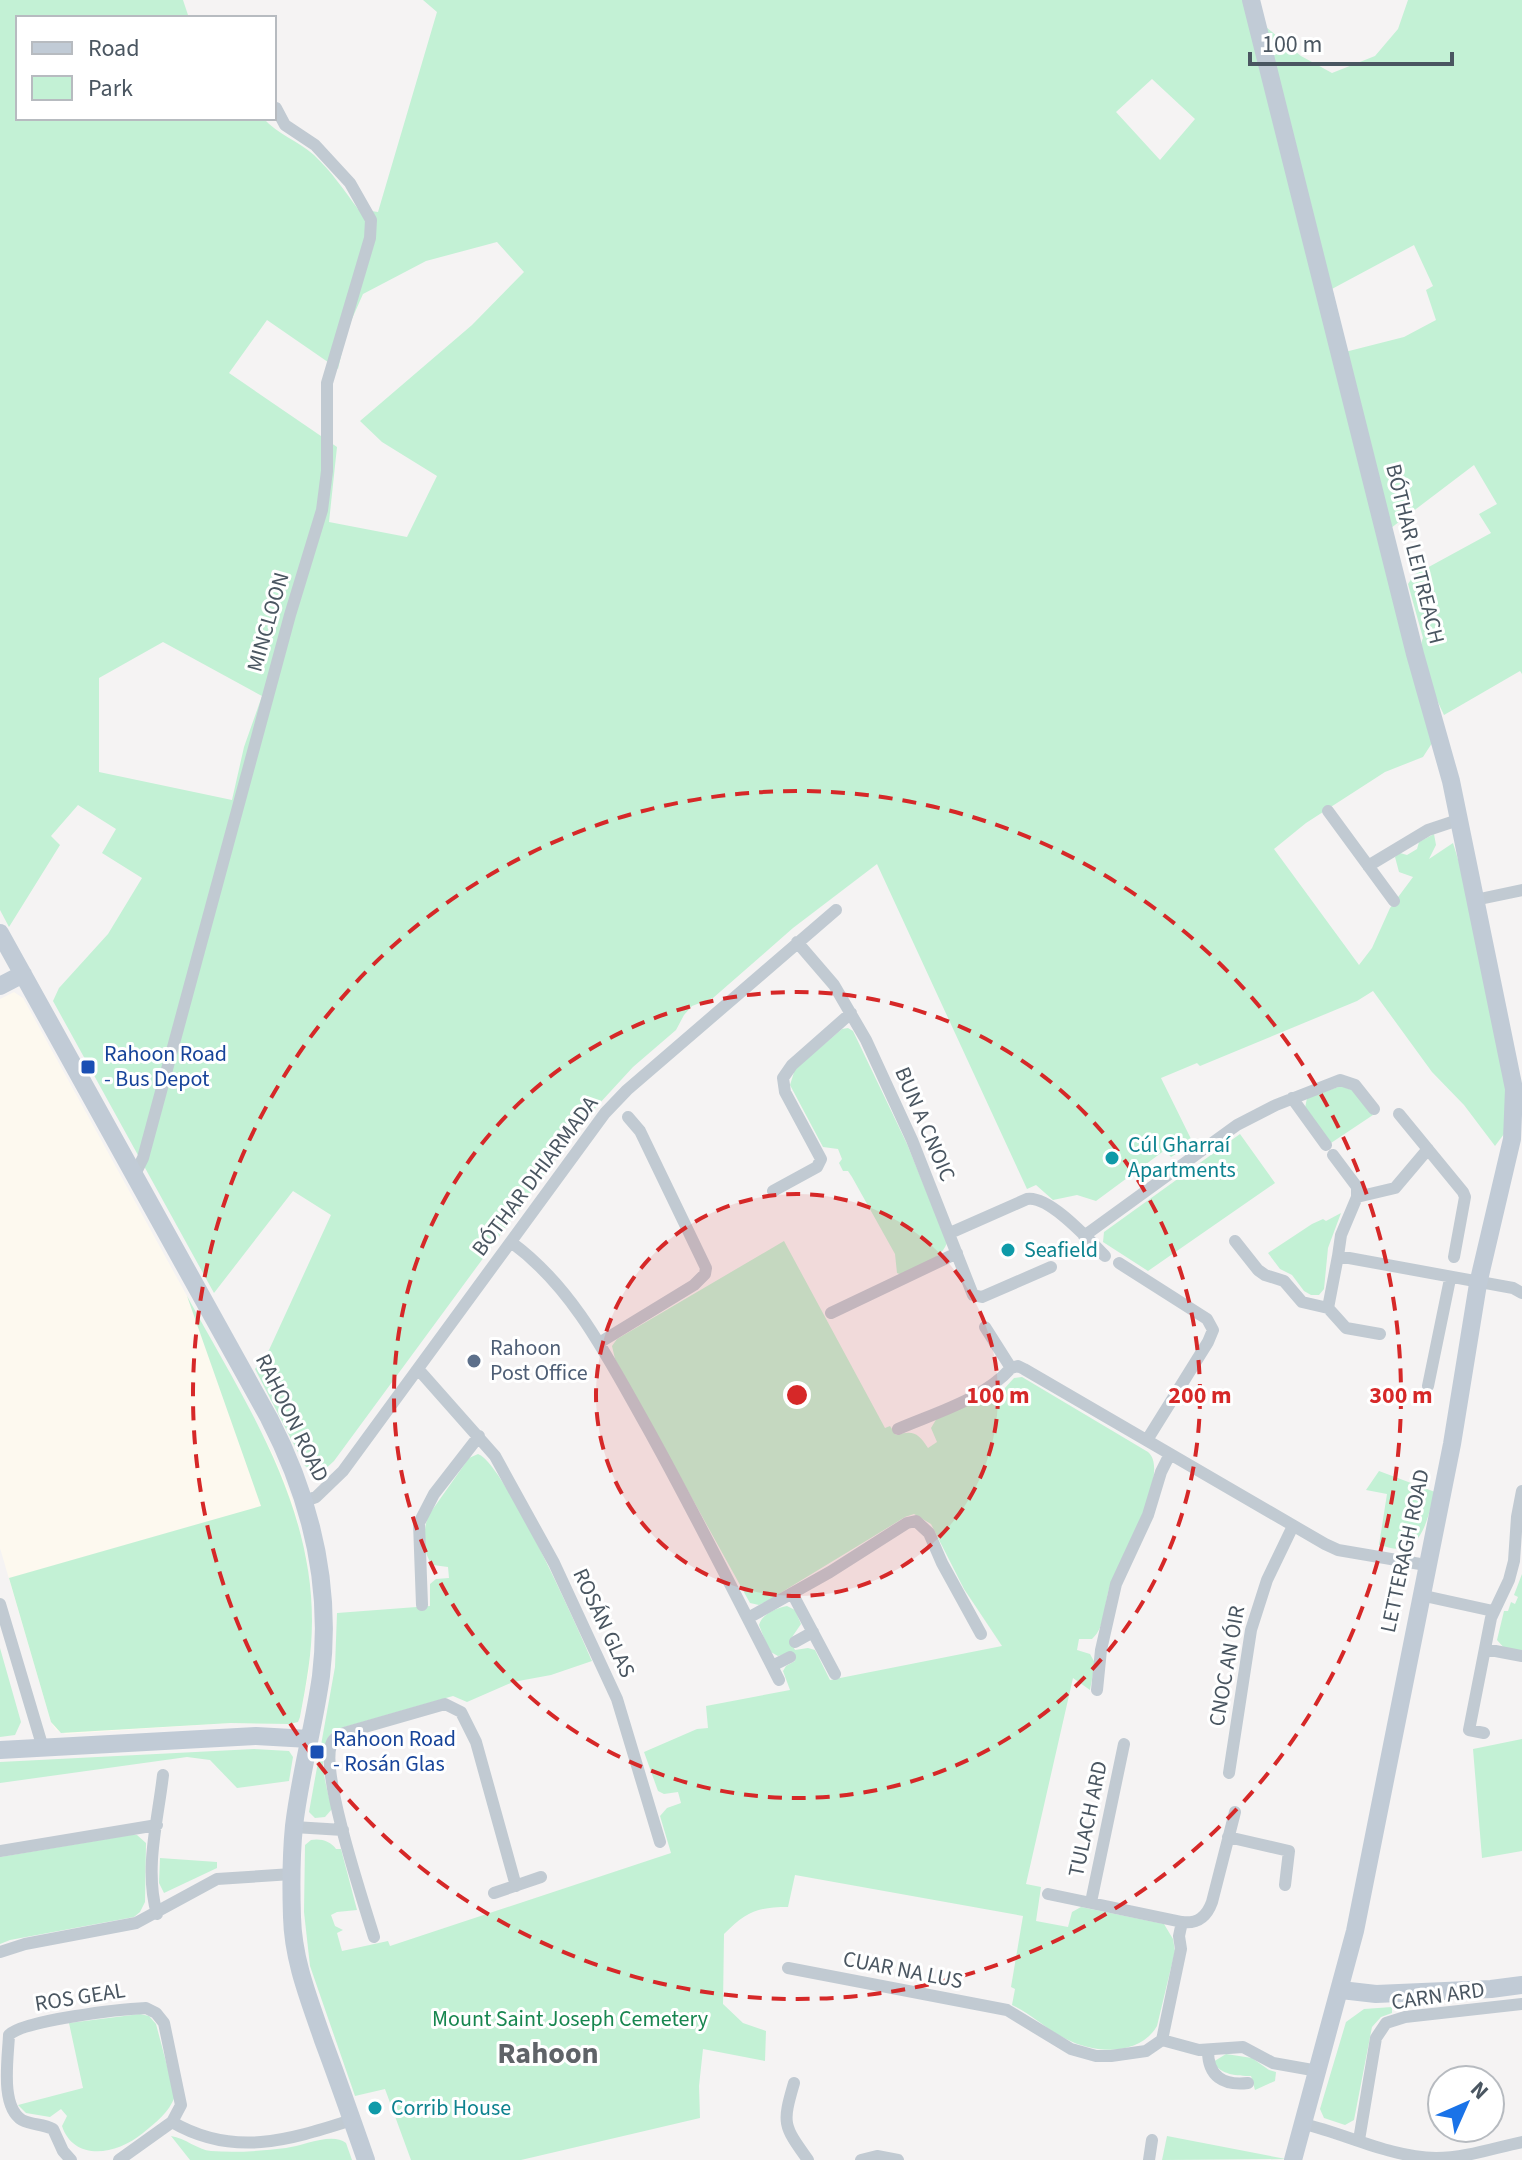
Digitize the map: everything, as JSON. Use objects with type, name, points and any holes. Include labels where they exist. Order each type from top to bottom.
[{"type":"street","name":"BÓTHAR LEITREACH","points":[[1251,0],[1415,654],[1442,747],[1511,1068],[1518,1120]]},
{"type":"street","name":"MINCLOON","points":[[135,1174],[143,1158],[286,630],[322,510],[327,471],[327,383],[370,238],[371,220],[350,183],[315,145],[285,125],[276,108]]},
{"type":"street","points":[[1328,811],[1394,901]]},
{"type":"street","points":[[1368,866],[1428,830],[1458,820]]},
{"type":"street","points":[[1475,900],[1522,890]]},
{"type":"street","name":"BÓTHAR DHIARMADA","points":[[305,1501],[316,1497],[343,1471],[605,1113],[627,1090],[836,910]]},
{"type":"street","name":"RAHOON ROAD","points":[[0,933],[283,1446],[305,1501],[319,1558],[324,1618],[321,1676],[294,1827],[292,1919],[299,1968],[366,2160]]},
{"type":"street","name":"BUN A CNOIC","points":[[797,942],[834,985],[851,1013],[895,1102],[950,1233],[970,1291],[982,1297],[1051,1267]]},
{"type":"street","points":[[0,986],[23,974]]},
{"type":"street","points":[[773,1191],[817,1167],[821,1159],[785,1092],[783,1078],[792,1065],[851,1013]]},
{"type":"street","points":[[1084,1236],[1225,1132],[1292,1098],[1344,1080],[1355,1085],[1374,1109]]},
{"type":"street","points":[[1292,1098],[1357,1187],[1357,1197],[1341,1235],[1328,1308]]},
{"type":"street","points":[[1399,1114],[1457,1182],[1465,1197],[1454,1257]]},
{"type":"street","points":[[599,1343],[694,1285],[705,1274],[706,1268],[640,1131],[628,1117]]},
{"type":"street","name":"LETTERAGH ROAD","points":[[1293,2160],[1355,1931],[1452,1444],[1478,1284],[1518,1120]]},
{"type":"street","points":[[1357,1197],[1395,1188],[1428,1149]]},
{"type":"street","points":[[950,1233],[1032,1197],[1050,1206],[1105,1256]]},
{"type":"street","points":[[1235,1241],[1258,1270],[1284,1281],[1302,1302],[1328,1308],[1346,1328],[1380,1334]]},
{"type":"street","points":[[511,1242],[555,1281],[599,1343],[656,1443],[779,1680]]},
{"type":"street","points":[[831,1313],[957,1253]]},
{"type":"street","points":[[1338,1256],[1450,1279],[1513,1288],[1522,1293]]},
{"type":"street","points":[[1119,1263],[1207,1319],[1213,1330],[1147,1440]]},
{"type":"street","points":[[1428,1386],[1450,1279]]},
{"type":"street","points":[[985,1327],[1011,1368]]},
{"type":"street","points":[[898,1429],[986,1390],[1011,1368],[1018,1366],[1338,1550],[1426,1565]]},
{"type":"street","name":"ROSÁN GLAS","points":[[418,1369],[495,1456],[526,1510],[609,1681],[630,1738],[660,1842]]},
{"type":"street","points":[[422,1605],[419,1523],[434,1494],[479,1436]]},
{"type":"street","points":[[1097,1690],[1101,1650],[1116,1584],[1148,1515],[1170,1454]]},
{"type":"street","points":[[1484,1733],[1469,1730],[1493,1611],[1509,1580],[1514,1561],[1522,1491]]},
{"type":"street","points":[[748,1618],[830,1572],[907,1523],[916,1521],[929,1533],[981,1634]]},
{"type":"street","name":"CNOC AN ÓIR","points":[[1229,1773],[1251,1630],[1267,1580],[1293,1526]]},
{"type":"street","points":[[792,1593],[835,1674]]},
{"type":"street","points":[[1420,1595],[1493,1611]]},
{"type":"street","points":[[0,1604],[43,1748]]},
{"type":"street","points":[[795,1642],[813,1632]]},
{"type":"street","points":[[1485,1649],[1522,1656]]},
{"type":"street","points":[[772,1666],[790,1657]]},
{"type":"street","points":[[374,1937],[343,1830],[330,1759],[334,1739],[344,1733],[445,1704],[465,1716],[488,1780],[516,1886]]},
{"type":"street","points":[[0,1750],[242,1736],[309,1739]]},
{"type":"street","name":"TULACH ARD","points":[[1091,1902],[1124,1744]]},
{"type":"street","points":[[157,1914],[151,1888],[151,1870],[163,1775]]},
{"type":"street","points":[[1235,1812],[1209,1910],[1197,1921],[1182,1922],[1179,1936],[1181,1949],[1162,2040],[1208,2051],[1228,2046],[1243,2047],[1273,2063],[1318,2071]]},
{"type":"street","points":[[0,1851],[157,1825]]},
{"type":"street","points":[[294,1827],[343,1830]]},
{"type":"street","points":[[1228,1837],[1289,1851],[1285,1885]]},
{"type":"street","points":[[0,1952],[25,1944],[127,1926],[157,1914],[217,1879],[292,1874]]},
{"type":"street","points":[[494,1893],[541,1877]]},
{"type":"street","name":"TULACH ARD","points":[[1048,1894],[1182,1922]]},
{"type":"street","name":"CUAR NA LUS","points":[[788,1968],[1010,2011],[1060,2044],[1096,2056],[1135,2054],[1152,2048],[1162,2040]]},
{"type":"street","points":[[1341,1990],[1376,1994],[1522,1985]]},
{"type":"street","name":"CARN ARD","points":[[1359,2140],[1376,2038],[1388,2021],[1522,2004]]},
{"type":"street","name":"ROS GEAL","points":[[71,2160],[53,2129],[20,2119],[8,2103],[3,2075],[11,2032],[20,2027],[142,2008],[156,2013],[166,2029],[182,2099],[172,2122]]},
{"type":"street","points":[[1208,2051],[1209,2067],[1213,2073],[1233,2083],[1248,2083]]},
{"type":"street","points":[[794,2083],[786,2127],[808,2160]]},
{"type":"street","points":[[119,2160],[172,2122],[208,2140],[238,2143],[295,2137],[352,2120]]},
{"type":"street","points":[[1304,2124],[1406,2155],[1440,2158],[1522,2142]]},
{"type":"street","points":[[1149,2160],[1152,2140]]},
{"type":"street","points":[[861,2160],[877,2156],[898,2160]]},
{"type":"shaded area","points":[[14,992],[23,998],[187,1296],[272,1452],[292,1498],[307,1560],[312,1621],[309,1671],[300,1717],[295,1724],[231,1723],[66,1734],[56,1730],[51,1722],[0,1548],[0,999]]},
{"type":"green space","points":[[0,0],[183,0],[188,16],[16,16],[16,120],[265,120],[314,155],[358,209],[378,212],[437,12],[423,0],[1246,0],[1434,740],[1423,757],[1385,772],[1306,823],[1274,849],[1359,965],[1372,948],[1390,908],[1413,877],[1399,872],[1395,857],[1400,853],[1407,855],[1417,849],[1419,842],[1434,834],[1436,845],[1429,859],[1453,843],[1469,895],[1504,1065],[1507,1130],[1495,1146],[1464,1105],[1432,1072],[1373,991],[1357,1001],[1200,1066],[1197,1063],[1161,1078],[1193,1143],[1171,1157],[1165,1150],[1096,1201],[1077,1195],[1053,1200],[1036,1185],[1027,1189],[877,864],[793,928],[713,998],[692,1006],[676,1030],[633,1067],[587,1117],[334,1461],[322,1472],[305,1466],[255,1369],[269,1350],[331,1215],[293,1191],[214,1293],[53,1001],[59,988],[108,934],[142,878],[102,853],[116,829],[78,805],[51,836],[60,845],[9,927],[0,910]],"holes":[[[1152,79],[1195,119],[1160,160],[1116,112]],[[497,242],[524,272],[472,325],[360,421],[382,442],[437,476],[407,537],[329,522],[337,447],[229,373],[267,320],[338,369],[347,330],[363,294],[426,261]],[[163,642],[262,696],[244,747],[232,800],[99,772],[99,678]]]},
{"type":"green space","points":[[1408,0],[1522,0],[1522,674],[1520,671],[1444,715],[1424,665],[1423,638],[1408,584],[1414,575],[1491,533],[1479,514],[1497,504],[1474,465],[1391,528],[1345,352],[1404,337],[1436,320],[1426,290],[1433,286],[1414,245],[1330,290],[1266,27],[1301,56],[1332,73],[1375,56],[1398,29]]},
{"type":"green space","points":[[842,1029],[853,1031],[907,1144],[947,1242],[935,1258],[902,1275],[897,1273],[895,1254],[852,1177],[848,1171],[843,1171],[838,1149],[823,1147],[790,1085],[795,1069]]},
{"type":"green space","points":[[1341,1086],[1357,1092],[1373,1115],[1331,1143],[1305,1108],[1307,1098]]},
{"type":"green space","points":[[1240,1134],[1275,1183],[1148,1271],[1103,1242],[1104,1232]]},
{"type":"green space","points":[[1341,1213],[1328,1248],[1324,1289],[1319,1295],[1311,1295],[1292,1275],[1280,1269],[1268,1253],[1312,1224]]},
{"type":"green space","name":"Mount Saint Joseph Cemetery","points":[[784,1241],[885,1428],[890,1426],[896,1435],[915,1434],[928,1448],[937,1442],[931,1428],[937,1418],[1004,1389],[1014,1378],[1022,1377],[1148,1452],[1154,1462],[1149,1497],[1110,1586],[1100,1628],[1092,1639],[1079,1639],[1077,1650],[1090,1654],[1095,1663],[1090,1690],[1073,1678],[1026,1884],[1041,1887],[1036,1921],[1068,1927],[1072,1912],[1081,1907],[1164,1924],[1173,1939],[1175,1951],[1157,2026],[1140,2043],[1128,2047],[1090,2048],[1059,2035],[1012,2005],[1015,1989],[1011,1987],[1023,1916],[795,1875],[788,1907],[753,1912],[724,1934],[723,2004],[743,2023],[766,2031],[765,2061],[703,2049],[700,2118],[521,2160],[411,2160],[385,2089],[355,2096],[310,1966],[304,1912],[305,1845],[318,1839],[341,1849],[357,1910],[331,1915],[335,1926],[343,1930],[337,1933],[342,1951],[388,1941],[390,1946],[671,1853],[660,1816],[667,1808],[681,1803],[678,1792],[664,1794],[658,1791],[644,1752],[697,1729],[708,1728],[706,1706],[790,1690],[783,1671],[795,1661],[791,1652],[778,1656],[769,1651],[759,1625],[774,1610],[787,1606],[795,1610],[801,1624],[790,1640],[795,1650],[815,1650],[830,1680],[1002,1646],[964,1589],[931,1524],[914,1514],[769,1600],[759,1605],[750,1603],[615,1359],[612,1346],[617,1339]]},
{"type":"green space","points":[[187,1296],[270,1451],[300,1533],[309,1576],[312,1621],[310,1657],[300,1717],[298,1722],[290,1724],[231,1723],[61,1733],[51,1722],[9,1578],[261,1506]]},
{"type":"green space","points":[[478,1454],[490,1464],[522,1515],[592,1661],[551,1675],[513,1682],[467,1702],[453,1696],[334,1730],[324,1748],[323,1758],[332,1809],[325,1817],[315,1818],[309,1812],[335,1667],[337,1613],[430,1606],[430,1584],[436,1579],[449,1578],[448,1567],[433,1565],[427,1555],[424,1535],[428,1516],[469,1458]]},
{"type":"green space","points":[[1379,1471],[1435,1492],[1420,1536],[1407,1547],[1396,1549],[1379,1545],[1387,1494],[1366,1490]]},
{"type":"green space","points":[[1522,1574],[1522,1652],[1505,1649],[1497,1640],[1504,1611],[1508,1611],[1511,1602],[1515,1604],[1518,1597],[1514,1595]]},
{"type":"green space","points":[[0,1648],[21,1722],[15,1735],[0,1737]]},
{"type":"green space","points":[[1522,1739],[1522,1851],[1482,1858],[1473,1749]]},
{"type":"green space","points":[[254,1749],[289,1751],[293,1757],[289,1781],[237,1788],[210,1760],[187,1757],[0,1783],[0,1762]]},
{"type":"green space","points":[[137,1835],[146,1843],[145,1902],[140,1912],[134,1917],[0,1944],[0,1857]]},
{"type":"green space","points":[[160,1858],[217,1862],[217,1868],[164,1893],[159,1883]]},
{"type":"green space","points":[[1392,2007],[1392,2013],[1381,2017],[1372,2027],[1354,2120],[1345,2125],[1324,2118],[1320,2109],[1346,2022],[1364,2009]]},
{"type":"green space","points":[[140,2014],[149,2016],[156,2024],[175,2096],[166,2112],[143,2133],[120,2147],[96,2151],[85,2149],[67,2137],[62,2126],[67,2116],[61,2109],[50,2117],[26,2113],[18,2105],[83,2088],[69,2023]]},
{"type":"green space","points":[[1226,2054],[1252,2058],[1276,2072],[1275,2081],[1255,2090],[1251,2076],[1235,2075],[1216,2066],[1213,2062]]},
{"type":"green space","points":[[171,2136],[206,2150],[230,2152],[286,2148],[333,2139],[346,2143],[352,2160],[190,2160]]},
{"type":"green space","points":[[1167,2136],[1286,2159],[1162,2160]]},
{"type":"place","name":"Rahoon Road - Bus Depot","points":[[88,1067]]},
{"type":"place","name":"Cúl Gharraí Apartments","points":[[1112,1158]]},
{"type":"place","name":"Seafield","points":[[1008,1250]]},
{"type":"place","name":"Rahoon Post Office","points":[[474,1361]]},
{"type":"place","name":"Rahoon Road - Rosán Glas","points":[[317,1752]]},
{"type":"place","name":"Corrib House","points":[[375,2108]]},
{"type":"district","name":"Rahoon","points":[[548,2053]]}]
